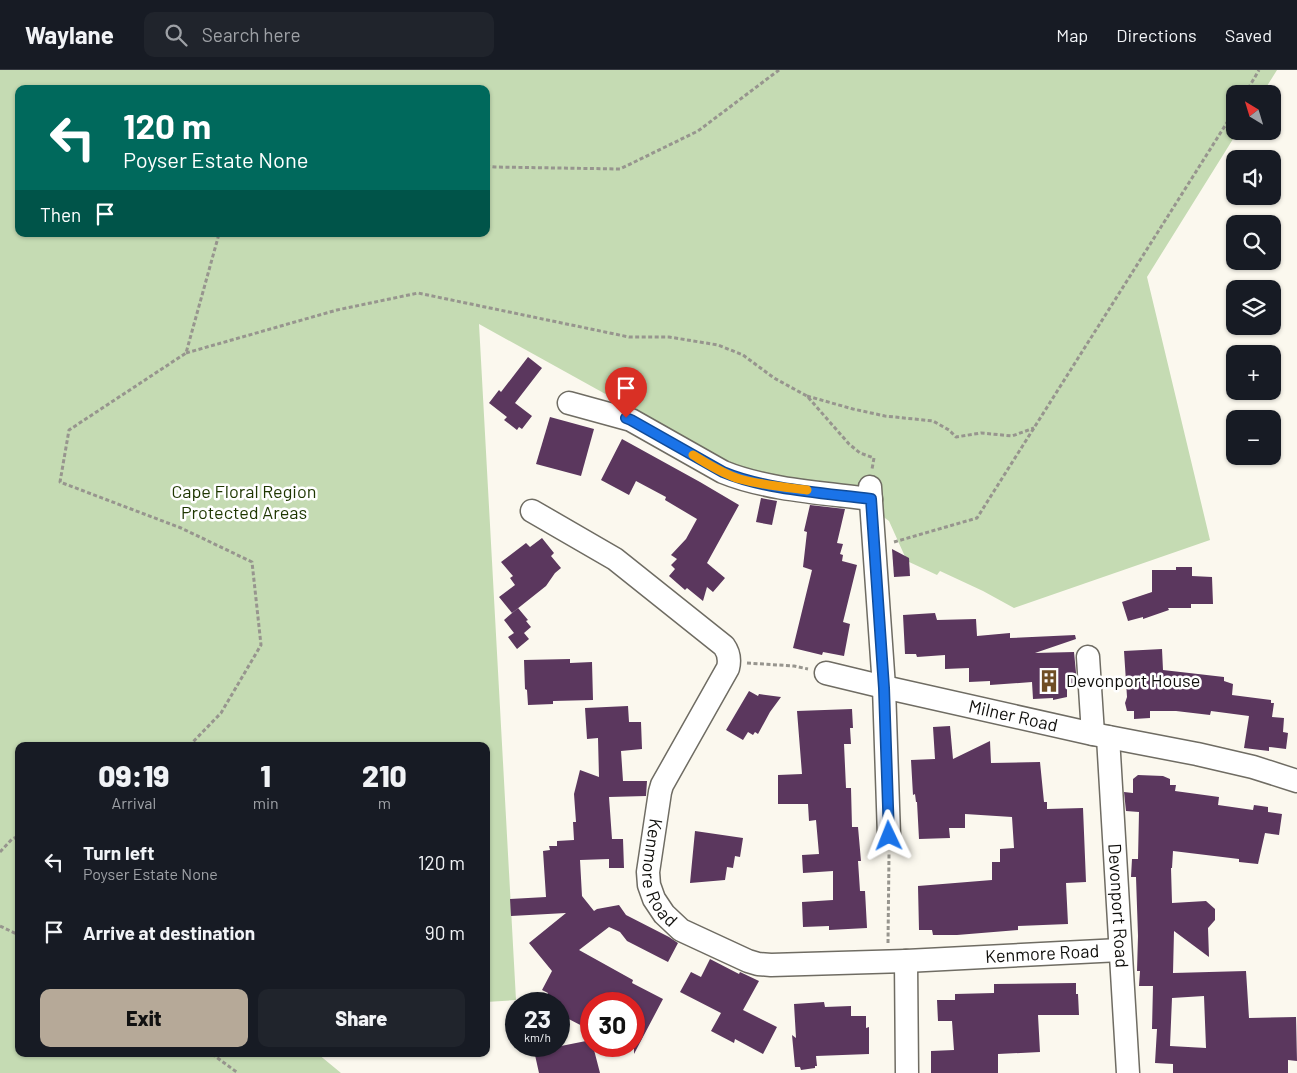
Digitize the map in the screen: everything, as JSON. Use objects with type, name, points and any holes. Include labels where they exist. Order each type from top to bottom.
[{"type":"street","points":[[569,403],[631,420],[723,472],[738,478],[758,483],[870,493],[884,688],[889,836]]},
{"type":"street","points":[[532,511],[615,560],[724,646],[730,662]]},
{"type":"street","name":"Devonport Road","points":[[1088,657],[1101,736],[1120,950],[1128,1073]]},
{"type":"street","name":"Kenmore Road","points":[[730,662],[660,792],[648,872],[649,885],[659,908],[680,930],[758,964],[897,962],[1120,950]]},
{"type":"street","name":"Milner Road","points":[[826,673],[884,688],[1101,736],[1197,754],[1253,767],[1297,781]]},
{"type":"street","points":[[897,962],[906,1073]]},
{"type":"path","points":[[490,166],[620,169],[698,131],[779,70]]},
{"type":"path","points":[[1250,85],[1258,70]]},
{"type":"path","points":[[874,548],[978,518],[1226,124]]},
{"type":"path","points":[[186,353],[218,237]]},
{"type":"path","points":[[193,742],[221,713],[261,645],[252,562],[181,528],[60,482],[69,430],[186,353],[337,310],[418,293],[629,337],[669,336],[718,345],[743,355],[774,378],[807,396],[853,410],[885,416],[933,421],[950,430],[956,437],[981,433],[1012,436],[1035,428]]},
{"type":"path","points":[[807,396],[849,444],[860,453],[874,458],[870,493]]},
{"type":"path","points":[[730,662],[794,666],[826,673]]},
{"type":"path","points":[[889,836],[897,962]]},
{"type":"path","points":[[0,852],[15,838]]},
{"type":"path","points":[[0,926],[15,933]]},
{"type":"path","points":[[216,1057],[238,1073]]},
{"type":"green space","name":"Cape Floral Region Protected Areas","points":[[0,70],[1277,70],[1268,85],[1226,85],[1226,140],[1232,140],[1147,277],[1210,540],[1014,608],[940,571],[937,575],[907,561],[889,521],[852,494],[757,478],[479,324],[516,992],[505,992],[505,1001],[490,1002],[490,742],[15,742],[15,1057],[322,1057],[341,1073],[0,1073]]},
{"type":"building","points":[[528,357],[542,368],[515,403],[532,416],[522,429],[519,427],[517,430],[504,420],[507,417],[489,403],[499,390],[501,392]]},
{"type":"building","points":[[550,417],[594,429],[581,476],[536,464]]},
{"type":"building","points":[[622,439],[739,505],[707,563],[725,578],[713,592],[707,587],[703,601],[687,588],[685,590],[669,576],[675,569],[671,565],[677,559],[671,555],[686,539],[697,519],[665,500],[666,497],[636,481],[629,495],[601,480]]},
{"type":"building","points":[[761,498],[777,501],[772,525],[756,522]]},
{"type":"building","points":[[810,505],[845,509],[837,543],[843,544],[840,554],[843,555],[842,561],[857,565],[843,622],[850,624],[844,656],[823,652],[822,655],[793,648],[812,570],[803,567],[807,532],[804,531]]},
{"type":"building","points":[[542,538],[554,553],[551,556],[561,568],[546,586],[512,613],[499,597],[515,585],[510,578],[513,576],[501,562],[526,543],[530,547]]},
{"type":"building","points":[[892,549],[909,558],[910,576],[894,577]]},
{"type":"building","points":[[1176,567],[1192,567],[1192,576],[1212,577],[1213,604],[1191,604],[1191,608],[1168,608],[1169,610],[1143,619],[1143,617],[1128,621],[1122,602],[1152,592],[1152,570],[1176,570]]},
{"type":"building","points":[[518,608],[531,627],[524,633],[529,639],[517,649],[508,637],[514,633],[504,620]]},
{"type":"building","points":[[935,613],[937,620],[976,619],[977,636],[1010,633],[1010,638],[1075,635],[1076,639],[1035,653],[1074,652],[1077,683],[1067,684],[1067,697],[1053,700],[1053,698],[1033,699],[1032,682],[990,685],[990,681],[969,682],[969,668],[945,669],[945,655],[917,657],[916,654],[905,654],[903,615]]},
{"type":"building","points":[[1162,649],[1163,670],[1224,677],[1224,681],[1233,684],[1232,695],[1271,700],[1271,703],[1274,703],[1272,717],[1284,718],[1283,732],[1288,733],[1286,749],[1269,747],[1269,751],[1244,748],[1249,716],[1211,711],[1210,715],[1176,711],[1150,711],[1150,718],[1134,719],[1134,711],[1127,711],[1125,703],[1127,697],[1124,651]]},
{"type":"building","points":[[570,659],[570,663],[592,662],[593,700],[553,701],[553,704],[528,705],[527,690],[525,689],[524,660]]},
{"type":"building","points":[[749,691],[758,696],[759,694],[781,697],[758,734],[755,732],[753,735],[748,732],[743,740],[726,730]]},
{"type":"building","points":[[628,706],[629,722],[641,722],[642,749],[621,751],[623,781],[647,781],[646,796],[609,797],[612,839],[623,839],[624,868],[609,868],[609,859],[580,860],[582,896],[594,911],[619,905],[626,915],[678,943],[668,962],[627,941],[620,932],[609,927],[579,950],[633,980],[632,983],[663,999],[645,1033],[645,992],[580,992],[580,1025],[570,1020],[570,992],[546,992],[542,990],[552,971],[529,943],[566,913],[511,916],[510,899],[546,897],[543,851],[550,850],[549,846],[557,846],[557,841],[574,840],[573,822],[576,822],[574,794],[580,770],[599,777],[598,738],[587,739],[585,708]]},
{"type":"building","points":[[852,709],[853,728],[850,728],[851,744],[844,744],[846,788],[851,788],[852,827],[858,827],[861,861],[858,861],[860,891],[865,891],[867,928],[829,930],[829,926],[803,927],[802,902],[833,900],[833,871],[803,873],[802,855],[819,854],[816,820],[809,821],[808,804],[778,804],[778,775],[802,774],[797,711]]},
{"type":"building","points":[[950,726],[953,759],[990,741],[991,763],[1040,762],[1044,802],[1047,802],[1047,809],[1083,808],[1086,882],[1066,883],[1068,924],[1018,926],[1018,930],[957,935],[933,935],[932,930],[919,930],[918,886],[992,880],[992,862],[1000,862],[1000,849],[1014,848],[1012,817],[965,814],[965,828],[949,828],[950,838],[919,839],[917,802],[915,794],[913,795],[911,760],[935,759],[933,727]]},
{"type":"building","points":[[1138,775],[1163,776],[1170,779],[1170,785],[1176,785],[1175,791],[1219,797],[1218,805],[1253,810],[1254,805],[1268,807],[1268,812],[1282,814],[1279,835],[1265,833],[1258,864],[1239,862],[1239,859],[1173,851],[1171,868],[1172,903],[1206,901],[1215,909],[1215,920],[1208,928],[1209,957],[1174,931],[1173,973],[1246,971],[1249,1018],[1296,1017],[1297,1061],[1288,1060],[1288,1073],[1173,1073],[1173,1064],[1155,1063],[1157,1029],[1152,1029],[1153,986],[1139,986],[1140,971],[1137,971],[1136,877],[1131,877],[1132,859],[1138,859],[1139,812],[1126,811],[1124,792],[1133,793],[1133,779]],"holes":[[[1204,996],[1206,1048],[1170,1046],[1172,998]]]},
{"type":"building","points":[[695,831],[743,838],[740,857],[735,856],[733,868],[727,867],[725,880],[690,883]]},
{"type":"building","points":[[710,959],[739,974],[740,972],[759,981],[743,1010],[777,1027],[763,1054],[735,1039],[734,1043],[711,1031],[721,1013],[680,992],[691,972],[701,977]]},
{"type":"building","points":[[1076,983],[1079,1015],[1038,1015],[1040,1052],[998,1054],[998,1073],[931,1073],[931,1051],[954,1050],[952,1021],[938,1021],[937,1000],[955,1000],[955,994],[994,993],[994,984]]},
{"type":"building","points":[[824,1002],[825,1007],[851,1006],[851,1016],[866,1016],[866,1028],[869,1027],[869,1054],[816,1056],[817,1066],[815,1068],[801,1070],[800,1067],[795,1067],[792,1035],[796,1038],[794,1004]]},
{"type":"building","points":[[580,1042],[580,1057],[596,1057],[600,1073],[539,1073],[535,1057],[570,1057],[570,1044]]},
{"type":"slow traffic","points":[[693,455],[738,478],[807,490]]},
{"type":"place","name":"Devonport House","points":[[1049,681]]},
{"type":"route","points":[[626,418],[723,472],[738,478],[758,483],[871,499],[884,688],[889,836]]}]
